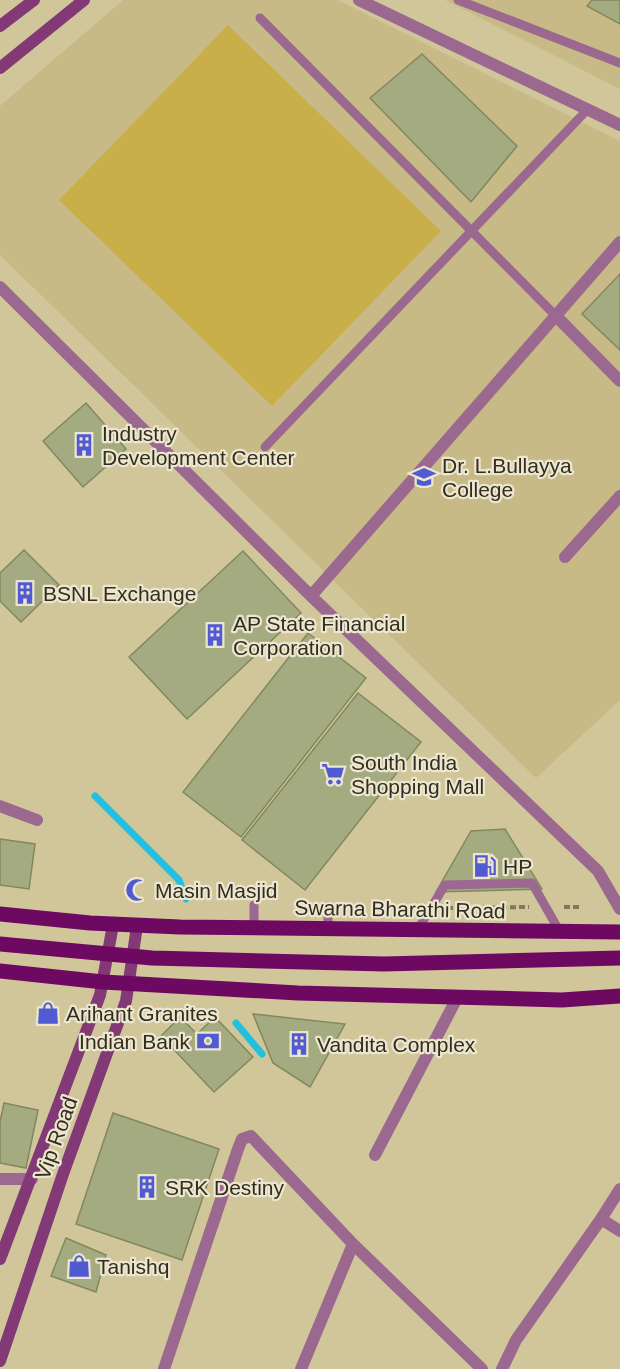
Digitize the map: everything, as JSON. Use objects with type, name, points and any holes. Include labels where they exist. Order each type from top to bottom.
[{"type":"main road","points":[[0,26],[34,0]]},
{"type":"main road","points":[[0,68],[84,0]]},
{"type":"main road","name":"Swarna Bharathi Road","points":[[0,914],[137,926],[620,932]]},
{"type":"main road","name":"Vip Road","points":[[0,1259],[32,1179],[103,982],[113,925]]},
{"type":"main road","name":"Vip Road","points":[[0,1361],[63,1174],[126,1001],[137,926]]},
{"type":"main road","points":[[0,944],[132,956],[384,964],[620,958]]},
{"type":"main road","points":[[0,971],[103,982],[298,993],[562,999],[620,996]]},
{"type":"street","points":[[359,0],[620,125]]},
{"type":"street","points":[[311,596],[620,242]]},
{"type":"street","points":[[0,287],[311,596],[598,871],[620,909]]},
{"type":"street","points":[[556,316],[620,381]]},
{"type":"street","points":[[565,557],[620,496]]},
{"type":"street","points":[[0,806],[37,820]]},
{"type":"street","points":[[375,1155],[457,998]]},
{"type":"street","points":[[164,1369],[242,1139],[251,1136],[353,1244],[482,1369]]},
{"type":"street","points":[[0,1179],[32,1179]]},
{"type":"street","points":[[501,1369],[516,1340],[620,1189]]},
{"type":"street","points":[[601,1219],[620,1231]]},
{"type":"street","points":[[301,1369],[353,1244]]},
{"type":"lane","points":[[458,0],[620,63]]},
{"type":"lane","points":[[260,18],[556,316]]},
{"type":"lane","points":[[265,447],[586,110]]},
{"type":"lane","points":[[418,929],[445,885],[532,883],[560,932]]},
{"type":"lane","points":[[254,905],[254,928]]},
{"type":"lane","points":[[328,906],[328,928]]},
{"type":"shaded area","name":"Dr. L.Bullayya College","points":[[123,0],[338,0],[620,141],[620,700],[536,778],[0,255],[0,106]]},
{"type":"shaded area","points":[[445,0],[620,0],[620,89]]},
{"type":"shaded area","points":[[228,25],[441,231],[272,406],[59,200]]},
{"type":"building","points":[[592,0],[620,0],[620,24],[587,6]]},
{"type":"building","points":[[422,54],[517,146],[471,202],[370,98]]},
{"type":"building","points":[[620,274],[620,350],[582,314]]},
{"type":"building","name":"Industry Development Center","points":[[86,403],[126,449],[83,487],[43,441]]},
{"type":"building","name":"BSNL Exchange","points":[[24,550],[59,585],[21,622],[0,601],[0,573]]},
{"type":"building","name":"AP State Financial Corporation","points":[[243,551],[301,613],[187,719],[129,657]]},
{"type":"building","points":[[308,633],[366,678],[241,837],[183,792]]},
{"type":"building","points":[[358,693],[421,742],[305,890],[242,840]]},
{"type":"building","points":[[505,829],[542,889],[436,892],[471,831]]},
{"type":"building","points":[[0,839],[35,844],[29,889],[0,885]]},
{"type":"building","name":"Vandita Complex","points":[[253,1014],[345,1024],[310,1087],[273,1063]]},
{"type":"building","points":[[180,1017],[197,1034],[215,1017],[253,1057],[214,1092],[161,1036]]},
{"type":"building","points":[[4,1103],[38,1110],[26,1168],[0,1163],[0,1122]]},
{"type":"building","name":"SRK Destiny","points":[[113,1113],[219,1149],[182,1260],[76,1224]]},
{"type":"building","name":"Tanishq","points":[[66,1238],[106,1255],[96,1292],[51,1276]]},
{"type":"waterway","points":[[95,796],[179,880],[186,899]]},
{"type":"waterway","points":[[236,1023],[262,1054]]},
{"type":"place","name":"Industry Development Center","points":[[84,445]]},
{"type":"place","name":"Dr. L.Bullayya College","points":[[424,477]]},
{"type":"place","name":"BSNL Exchange","points":[[25,593]]},
{"type":"place","name":"AP State Financial Corporation","points":[[215,635]]},
{"type":"place","name":"South India Shopping Mall","points":[[333,774]]},
{"type":"place","name":"HP","points":[[485,866]]},
{"type":"place","name":"Masin Masjid","points":[[137,890]]},
{"type":"place","name":"Arihant Granites","points":[[48,1013]]},
{"type":"place","name":"Indian Bank","points":[[208,1041]]},
{"type":"place","name":"Vandita Complex","points":[[299,1044]]},
{"type":"place","name":"SRK Destiny","points":[[147,1187]]},
{"type":"place","name":"Tanishq","points":[[79,1266]]}]
